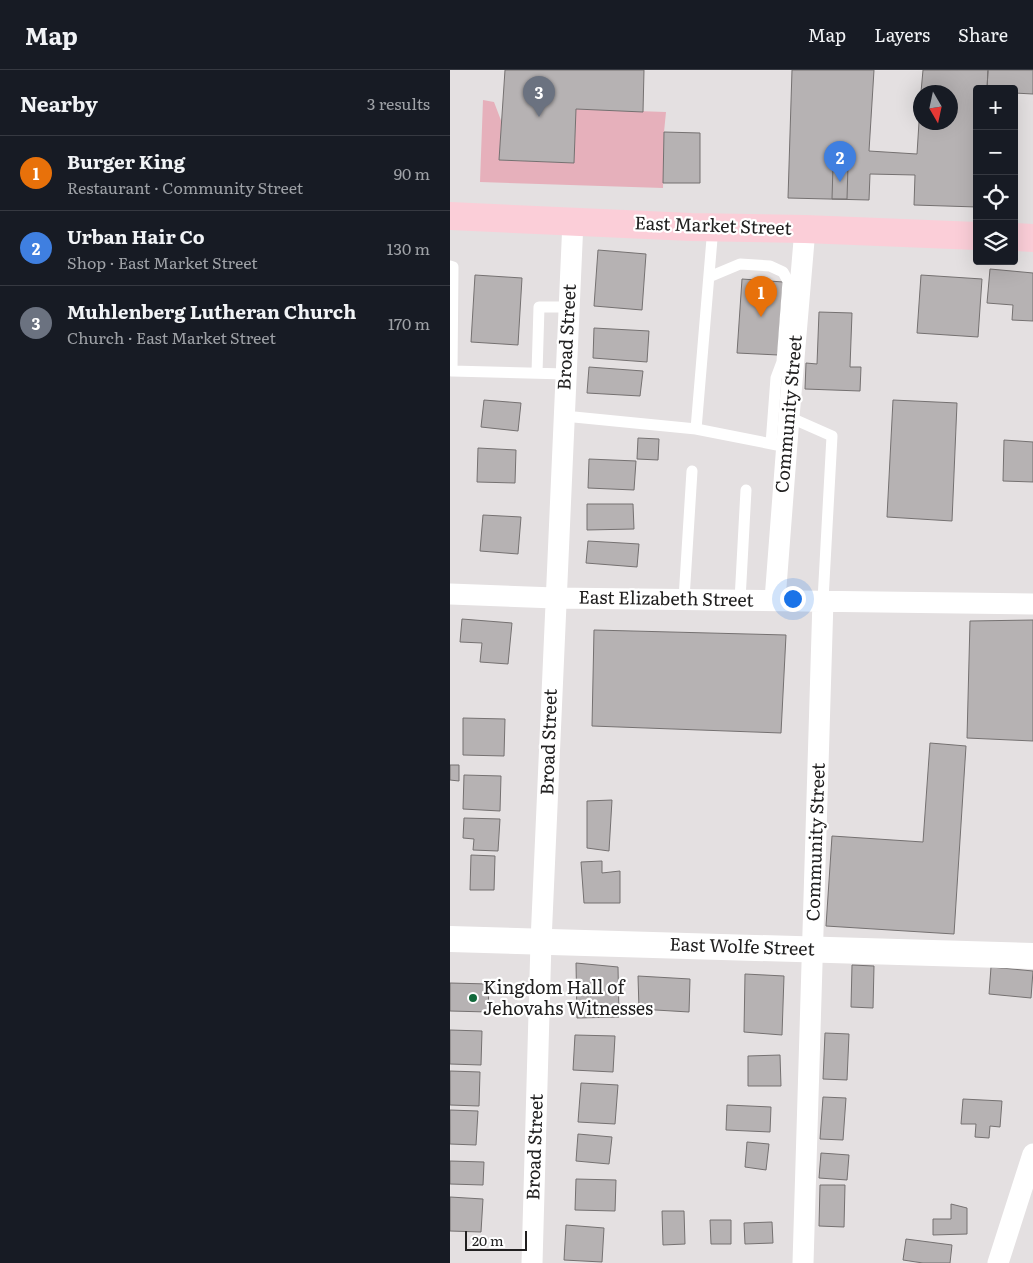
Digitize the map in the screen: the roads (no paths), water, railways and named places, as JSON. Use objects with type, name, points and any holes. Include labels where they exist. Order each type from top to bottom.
[{"type":"main road","name":"East Market Street","points":[[450,216],[973,236]]},
{"type":"main road","points":[[1018,237],[1033,238]]},
{"type":"street","name":"Broad Street","points":[[532,1263],[541,942],[573,221]]},
{"type":"street","name":"Community Street","points":[[775,600],[778,445],[789,418],[805,229]]},
{"type":"street","name":"East Elizabeth Street","points":[[450,594],[555,598],[1033,604]]},
{"type":"street","name":"Community Street","points":[[803,1263],[823,600]]},
{"type":"street","name":"East Wolfe Street","points":[[450,939],[1033,956]]},
{"type":"street","points":[[998,1263],[1033,1154]]},
{"type":"lane","points":[[696,429],[713,227]]},
{"type":"lane","points":[[564,416],[696,429],[778,445],[776,378],[782,362],[788,281],[782,272],[770,266],[740,264],[709,277]]},
{"type":"lane","points":[[450,266],[453,267],[451,372],[566,374]]},
{"type":"lane","points":[[537,373],[539,307],[569,307]]},
{"type":"lane","points":[[789,418],[832,436],[823,600]]},
{"type":"lane","points":[[684,599],[692,471]]},
{"type":"lane","points":[[740,600],[746,490]]},
{"type":"place","name":"Muhlenberg Lutheran Church","points":[[539,117]]},
{"type":"place","name":"Urban Hair Co","points":[[840,182]]},
{"type":"place","name":"Burger King","points":[[761,317]]},
{"type":"place","name":"Kingdom Hall of Jehovahs Witnesses","points":[[473,998]]}]
